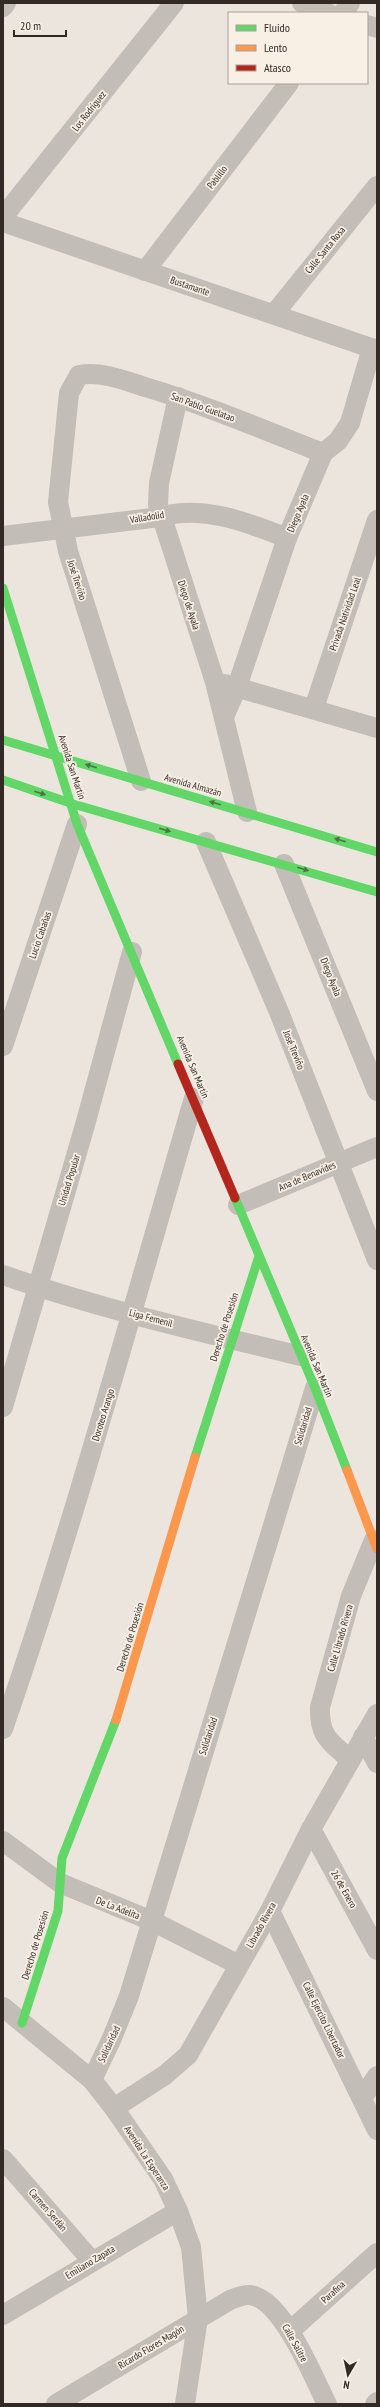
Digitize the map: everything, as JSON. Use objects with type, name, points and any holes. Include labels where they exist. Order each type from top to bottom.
[{"type":"street","points":[[3,6],[6,3]]},
{"type":"street","name":"Los Rodríguez","points":[[3,217],[174,3]]},
{"type":"street","points":[[302,3],[325,12]]},
{"type":"street","points":[[344,12],[350,3]]},
{"type":"street","name":"Pablillo","points":[[145,271],[288,84]]},
{"type":"street","name":"Calle Santa Rosa","points":[[274,314],[377,186]]},
{"type":"street","name":"Bustamante","points":[[3,222],[375,349]]},
{"type":"street","name":"Diego Ayala","points":[[224,717],[237,687],[287,538],[323,452],[338,441],[350,423],[375,349]]},
{"type":"street","name":"San Pablo Guelatao","points":[[79,375],[97,374],[178,396],[323,452]]},
{"type":"street","name":"José Treviño","points":[[79,375],[69,393],[58,502],[78,585],[102,653],[141,781]]},
{"type":"street","name":"Diego de Ayala","points":[[178,396],[159,482],[158,504],[160,517],[215,682],[247,812]]},
{"type":"street","name":"Valladolid","points":[[3,536],[160,517],[180,512],[226,517],[254,525],[287,538]]},
{"type":"street","name":"Privada Natividad Leal","points":[[314,708],[377,520]]},
{"type":"street","name":"Avenida San Martín","points":[[3,588],[73,804],[78,824],[315,1388],[375,1545]]},
{"type":"street","points":[[215,682],[314,708],[377,728]]},
{"type":"street","name":"Avenida Almazán","points":[[3,740],[377,852]]},
{"type":"street","points":[[3,780],[73,804],[377,892]]},
{"type":"street","name":"Lucio Cabañas","points":[[3,1046],[78,824]]},
{"type":"street","name":"José Treviño","points":[[206,842],[279,1012],[340,1163],[377,1260]]},
{"type":"street","name":"Diego Ayala","points":[[284,864],[377,1091]]},
{"type":"street","name":"Unidad Popular","points":[[3,1407],[37,1287],[86,1125],[132,952]]},
{"type":"street","name":"Doroteo Arango","points":[[3,1729],[56,1570],[133,1314],[194,1098]]},
{"type":"street","name":"Ana de Benavides","points":[[238,1206],[377,1147]]},
{"type":"street","name":"Derecho de Posesión","points":[[22,2023],[58,1911],[62,1858],[118,1714],[231,1339],[259,1256]]},
{"type":"street","name":"Liga Femenil","points":[[3,1275],[37,1287],[133,1314],[301,1356]]},
{"type":"street","name":"Solidaridad","points":[[92,2080],[112,2038],[129,1996],[315,1388]]},
{"type":"street","name":"Calle Librado Rivera","points":[[350,1760],[326,1738],[320,1724],[320,1707],[352,1596],[375,1545]]},
{"type":"street","name":"Librado Rivera","points":[[114,2108],[165,2075],[188,2055],[270,1910],[311,1829],[377,1714]]},
{"type":"street","points":[[363,1737],[377,1763]]},
{"type":"street","name":"26 de Enero","points":[[311,1829],[377,1950]]},
{"type":"street","name":"De La Adelita","points":[[3,1841],[60,1883],[152,1921],[239,1965]]},
{"type":"street","name":"Calle Ejercito Libertador","points":[[270,1910],[377,2130]]},
{"type":"street","name":"Avenida La Esperanza","points":[[3,2007],[92,2080],[114,2108],[163,2179],[178,2211],[191,2247],[198,2318],[188,2400]]},
{"type":"street","points":[[362,2097],[377,2076]]},
{"type":"street","name":"Carmen Serdán","points":[[6,2166],[92,2261]]},
{"type":"street","name":"Emiliano Zapata","points":[[3,2315],[178,2211]]},
{"type":"street","name":"Parafina","points":[[290,2331],[377,2253]]},
{"type":"street","name":"Ricardo Flores Magón","points":[[56,2404],[198,2318],[230,2300],[248,2295]]},
{"type":"street","name":"Calle Salitre","points":[[248,2295],[268,2304],[290,2331],[327,2404]]},
{"type":"traffic: fast","points":[[3,588],[77,824],[178,1064]]},
{"type":"traffic: fast","points":[[3,740],[377,852]]},
{"type":"traffic: fast","points":[[3,780],[73,804],[377,892]]},
{"type":"traffic: fast","points":[[235,1198],[315,1388],[347,1470]]},
{"type":"traffic: fast","points":[[195,1457],[259,1256]]},
{"type":"traffic: fast","points":[[22,2023],[58,1911],[62,1858],[116,1720]]},
{"type":"traffic: slow","points":[[116,1720],[195,1457]]},
{"type":"traffic: slow","points":[[347,1470],[377,1549]]},
{"type":"traffic: jam","points":[[178,1064],[235,1198]]}]
